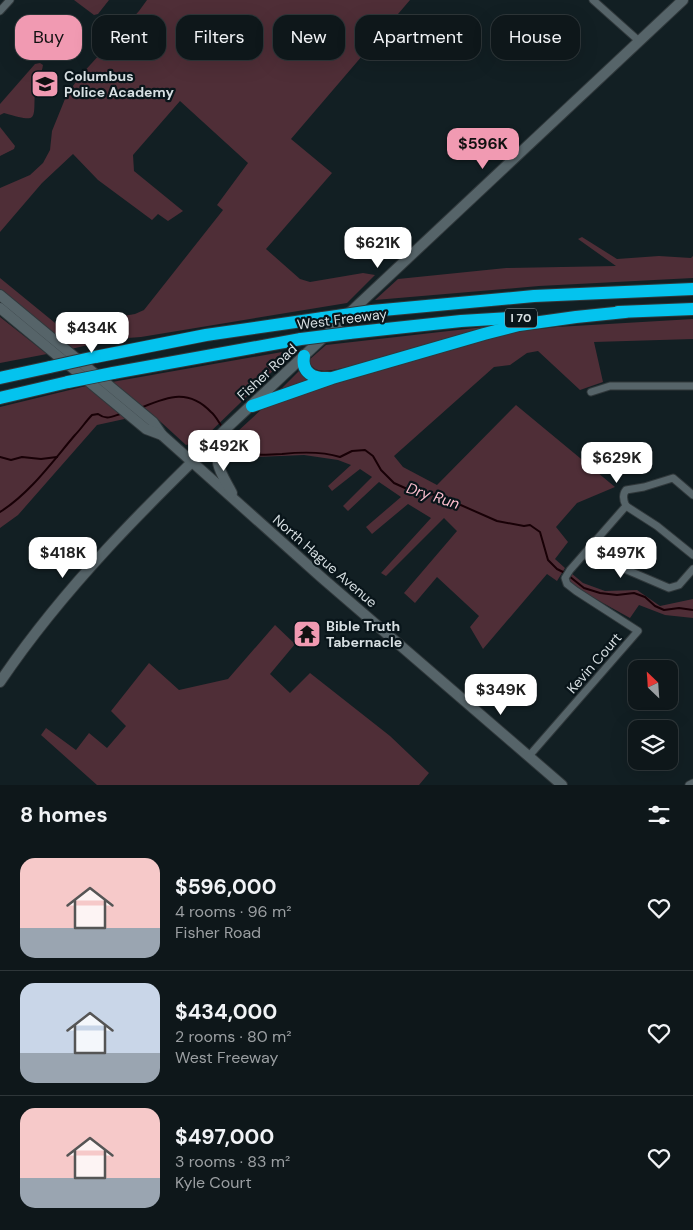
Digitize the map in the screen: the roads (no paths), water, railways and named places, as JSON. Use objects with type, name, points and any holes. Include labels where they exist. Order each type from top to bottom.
[{"type":"highway","name":"West Freeway","points":[[0,378],[206,335],[372,311],[534,296],[693,289]]},
{"type":"highway","name":"West Freeway","points":[[0,398],[113,373],[349,332],[461,321],[693,308]]},
{"type":"highway","points":[[252,406],[332,378],[501,330],[576,317],[625,312]]},
{"type":"highway","points":[[304,356],[303,364],[309,374],[317,378],[332,378]]},
{"type":"highway","points":[[0,372],[24,372]]},
{"type":"main road","name":"Fisher Road","points":[[0,682],[28,642],[111,544],[229,426],[684,0]]},
{"type":"main road","name":"North Hague Avenue","points":[[0,294],[153,422],[162,435],[320,577],[562,785]]},
{"type":"main road","name":"North Hague Avenue","points":[[0,308],[146,429],[162,435]]},
{"type":"main road","points":[[219,436],[216,457],[217,465],[237,502]]},
{"type":"street","points":[[0,11],[10,0]]},
{"type":"street","points":[[593,0],[639,42]]},
{"type":"street","points":[[591,392],[610,386],[693,386]]},
{"type":"street","points":[[693,495],[673,478],[644,488],[626,490],[623,493],[626,506],[657,526],[693,554]]},
{"type":"street","points":[[626,506],[593,543],[606,557],[620,567],[669,588],[679,585],[693,569]]},
{"type":"street","name":"Kevin Court","points":[[529,756],[638,631],[567,584],[565,578],[570,570],[593,543]]},
{"type":"street","points":[[689,785],[693,783]]},
{"type":"waterway","name":"Dry Run","points":[[143,407],[170,398],[187,397],[203,405],[214,415],[223,428]]},
{"type":"waterway","name":"Dry Run","points":[[0,512],[31,486],[92,415],[98,414],[109,417],[120,414]]},
{"type":"waterway","name":"Dry Run","points":[[227,434],[241,449],[255,454],[311,453],[340,457],[352,451],[365,450],[373,456],[381,470],[394,483],[416,493],[438,495],[497,521],[524,526],[530,525],[540,532],[548,560],[557,569],[565,573]]},
{"type":"waterway","points":[[0,457],[11,460],[22,457],[41,459],[57,457]]},
{"type":"waterway","name":"Dry Run","points":[[569,576],[584,588],[600,593],[617,595],[634,593],[645,597],[655,606],[664,610],[679,608],[693,610]]},
{"type":"place","name":"Columbus Police Academy","points":[[45,84]]},
{"type":"place","name":"Bible Truth Tabernacle","points":[[307,634]]}]
